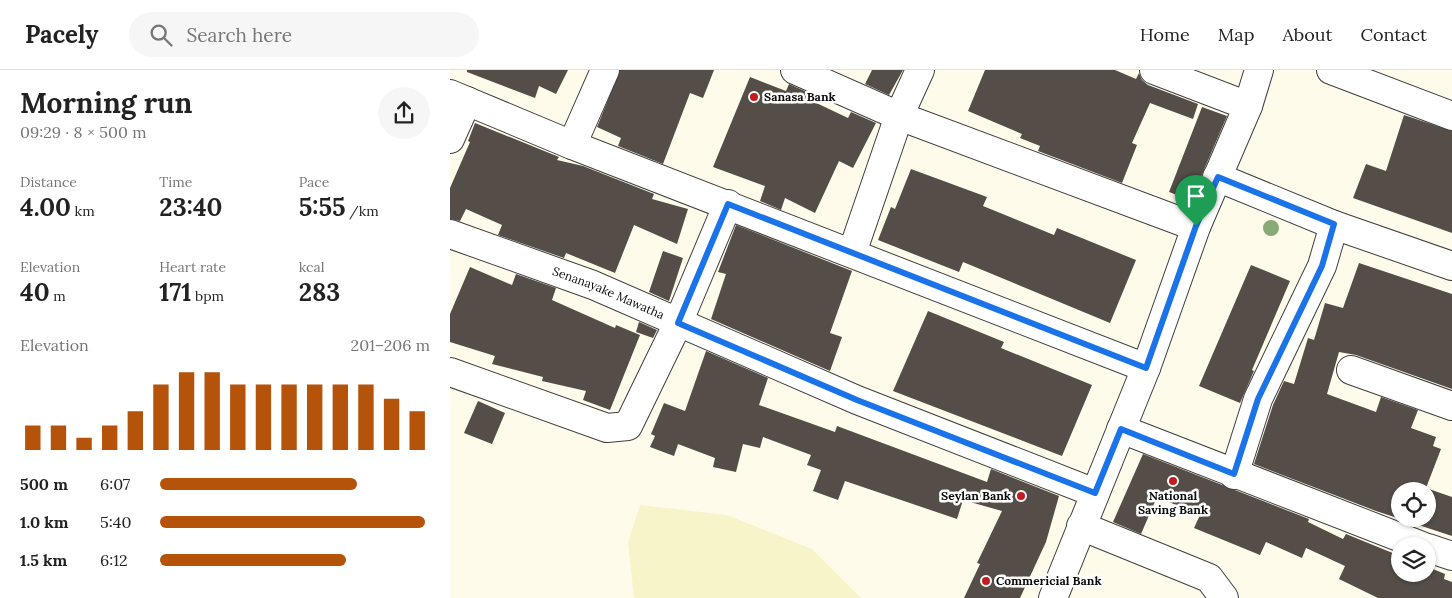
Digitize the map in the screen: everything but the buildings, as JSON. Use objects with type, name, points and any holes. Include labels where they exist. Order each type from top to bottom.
[{"type":"street","points":[[572,145],[605,70]]},
{"type":"street","points":[[795,70],[899,116],[1196,226]]},
{"type":"street","points":[[852,253],[899,116],[920,70]]},
{"type":"street","points":[[1154,70],[1248,106]]},
{"type":"street","points":[[1053,598],[1146,368],[1196,226],[1248,106],[1259,70]]},
{"type":"street","points":[[1331,70],[1452,116]]},
{"type":"street","points":[[450,139],[459,98],[572,145],[1146,368]]},
{"type":"street","points":[[1218,177],[1334,224],[1452,266]]},
{"type":"street","points":[[450,372],[607,428],[628,426],[678,323],[728,204]]},
{"type":"street","points":[[1234,474],[1258,399],[1322,266],[1334,224]]},
{"type":"street","name":"Senanayake Mawatha","points":[[450,234],[593,285],[857,400],[1095,493]]},
{"type":"street","points":[[1351,370],[1452,406]]},
{"type":"street","points":[[1121,429],[1398,537]]},
{"type":"street","points":[[1081,526],[1209,578],[1224,598]]},
{"type":"street","points":[[1436,551],[1452,556]]},
{"type":"shaded area","points":[[640,505],[727,515],[812,549],[861,598],[634,598],[628,542]]},
{"type":"place","name":"Sanasa Bank","points":[[754,97]]},
{"type":"place","name":"National Saving Bank","points":[[1173,481]]},
{"type":"place","name":"Seylan Bank","points":[[1021,496]]},
{"type":"place","name":"Commericial Bank","points":[[986,581]]},
{"type":"route","points":[[1218,177],[1334,224],[1322,266],[1258,399],[1234,474],[1121,429],[1095,493],[857,400],[678,323],[728,204],[1146,368],[1196,226],[1218,177]]}]
